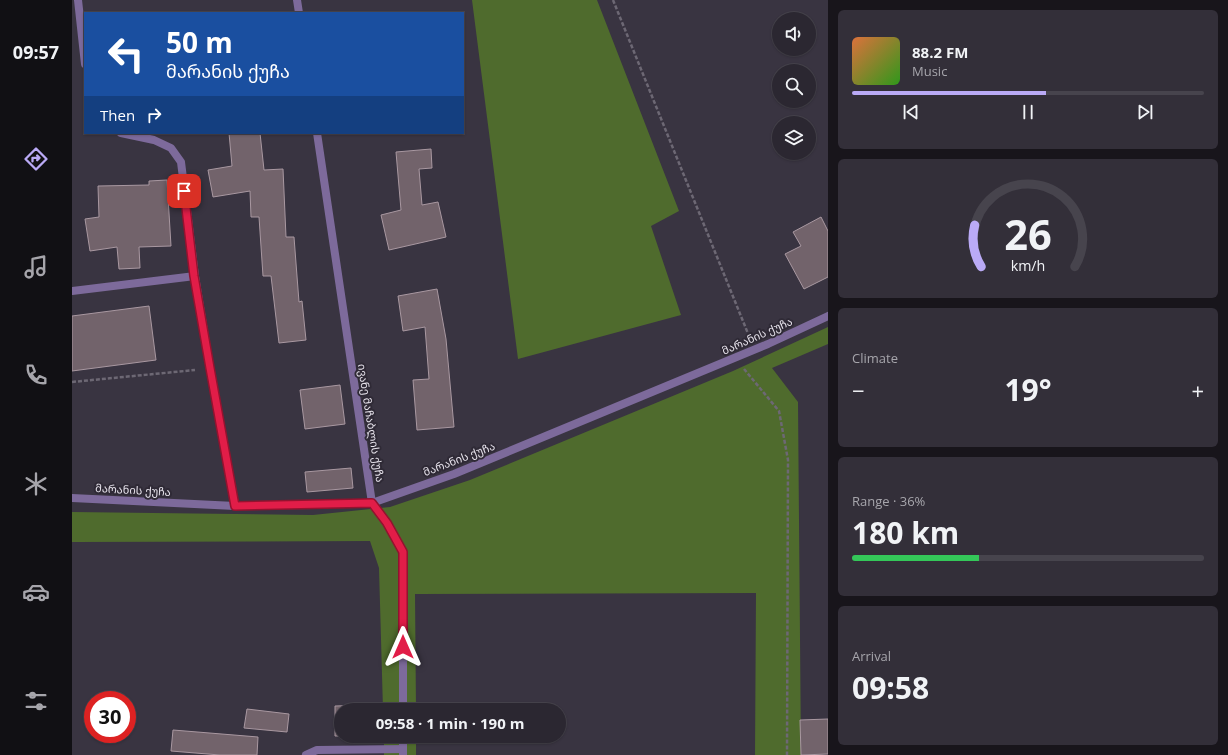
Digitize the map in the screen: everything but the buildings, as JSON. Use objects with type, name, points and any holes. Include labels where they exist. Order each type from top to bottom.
[{"type":"street","points":[[78,0],[84,55]]},
{"type":"street","points":[[297,0],[299,12]]},
{"type":"street","points":[[126,134],[154,140],[171,148],[181,162],[194,276],[235,506]]},
{"type":"street","name":"ივანე მაჩაბლის ქუჩა","points":[[317,134],[372,503],[387,523],[403,552],[403,703]]},
{"type":"street","points":[[72,291],[194,276]]},
{"type":"street","name":"მარანის ქუჩა","points":[[72,498],[235,506],[372,503],[454,474],[755,350],[828,316]]},
{"type":"street","points":[[306,755],[317,750],[403,752]]},
{"type":"path","points":[[613,0],[755,350]]},
{"type":"path","points":[[735,358],[779,411],[788,460],[787,755]]},
{"type":"path","points":[[72,382],[210,368]]},
{"type":"green space","points":[[472,0],[597,0],[679,211],[651,226],[681,315],[518,359]]},
{"type":"green space","points":[[828,327],[828,344],[772,368],[798,402],[801,755],[755,755],[756,593],[415,594],[416,703],[383,703],[379,568],[370,541],[72,542],[72,512],[313,515],[390,507],[470,480],[733,371]]},
{"type":"green space","points":[[384,743],[416,743],[416,755],[384,755]]},
{"type":"route","points":[[184,191],[194,276],[235,506],[372,503],[387,523],[403,552],[403,647]]}]
